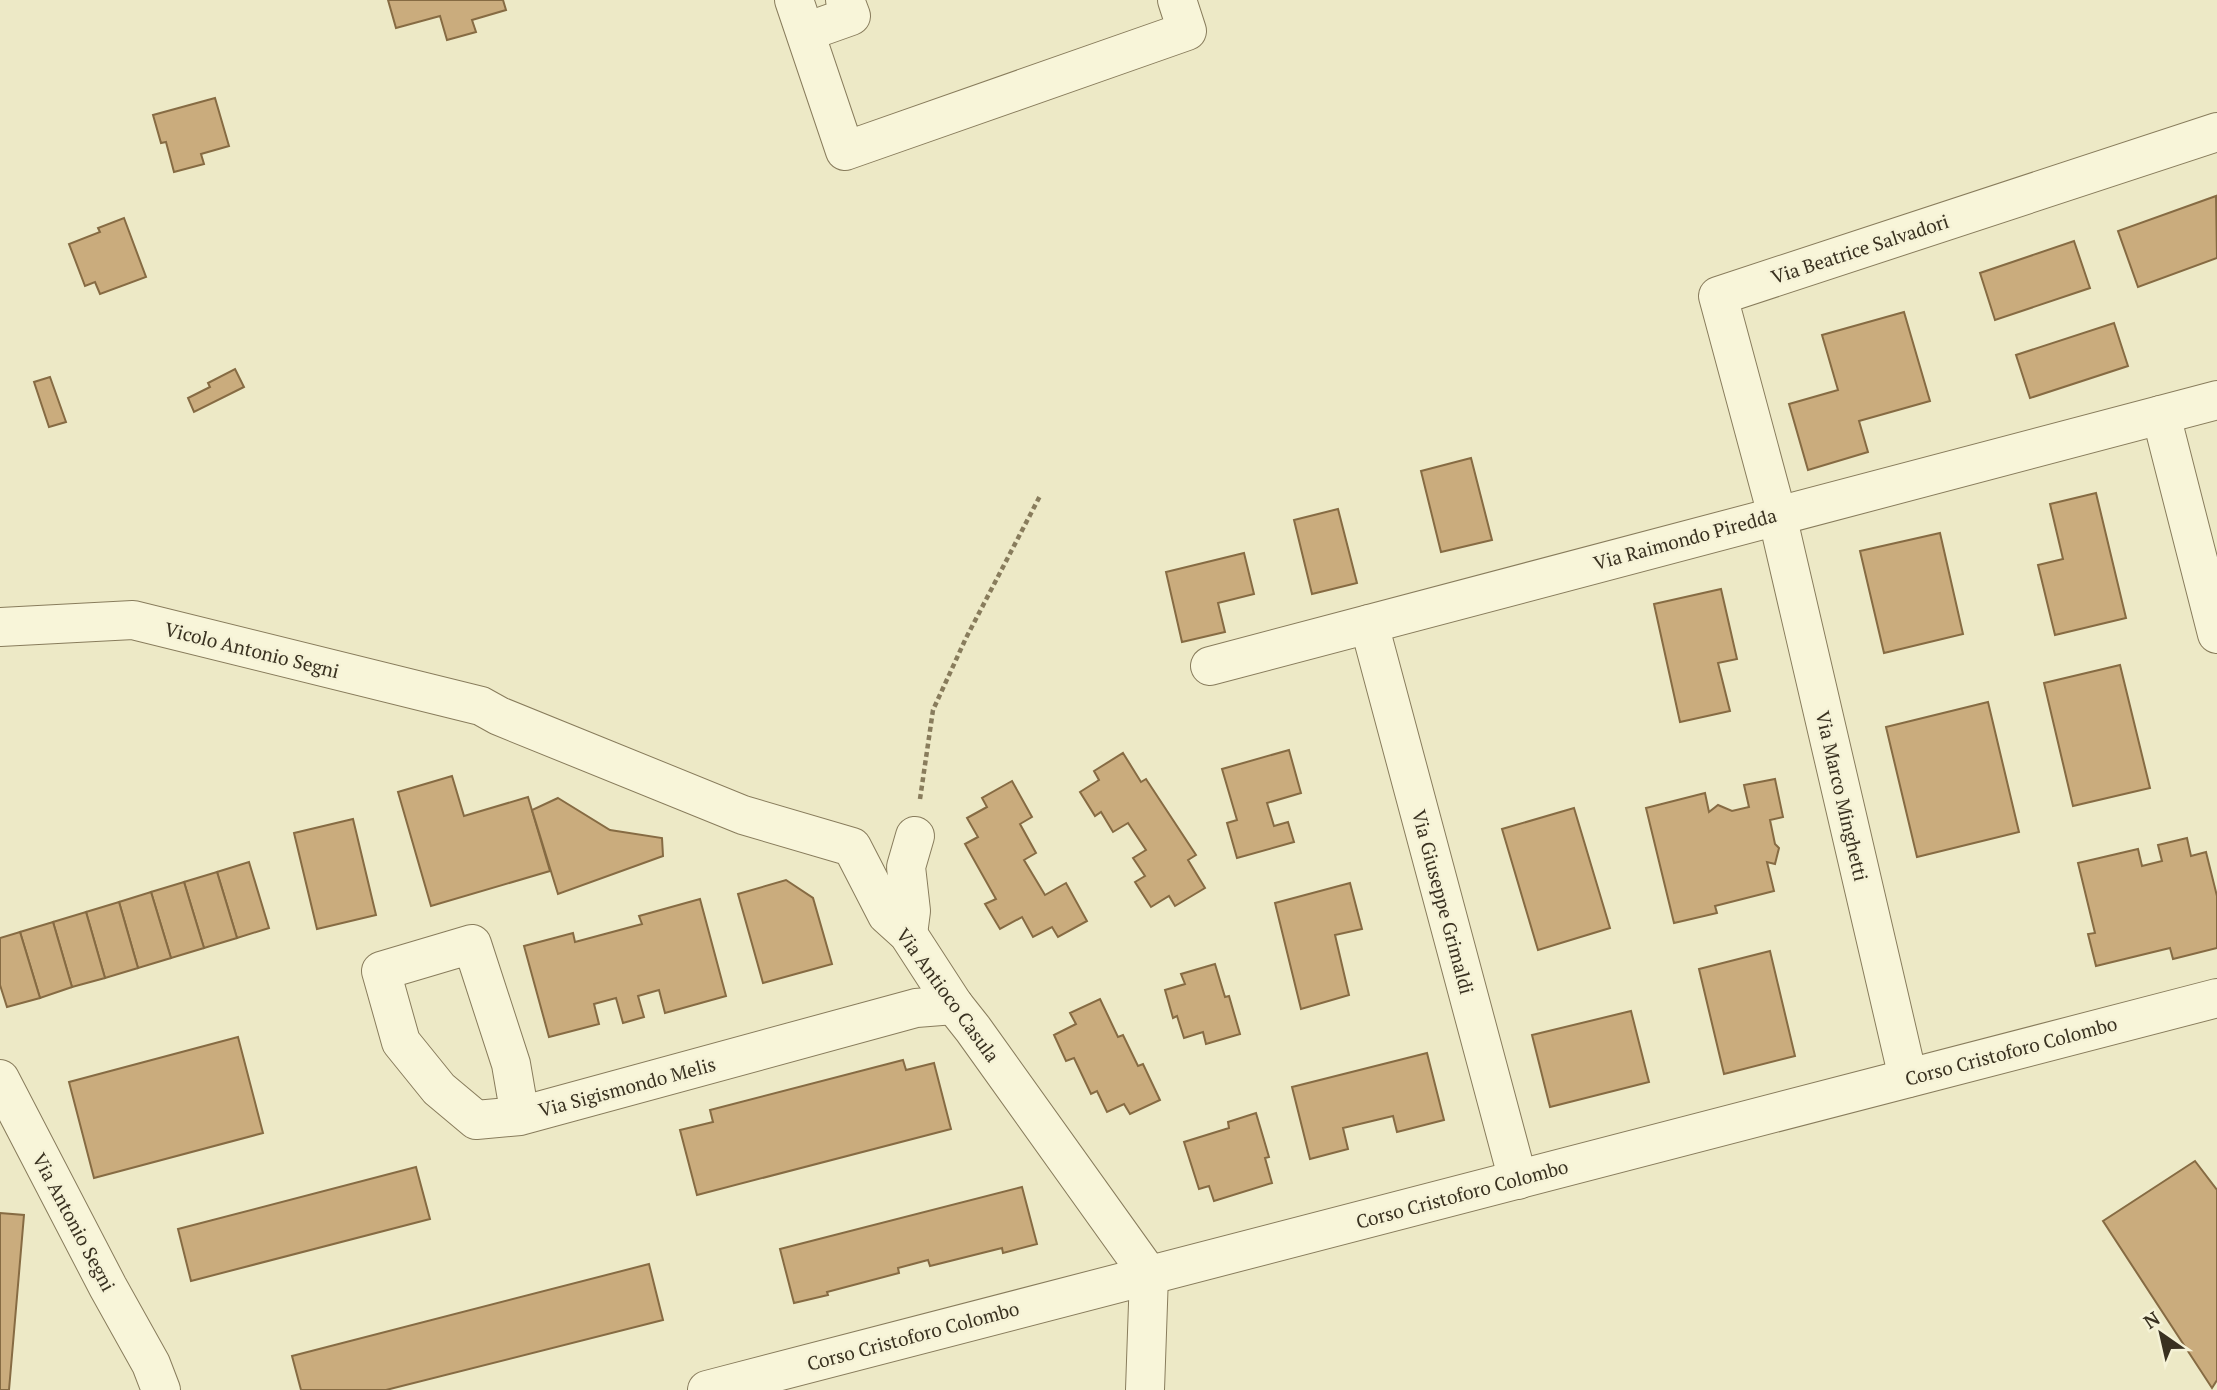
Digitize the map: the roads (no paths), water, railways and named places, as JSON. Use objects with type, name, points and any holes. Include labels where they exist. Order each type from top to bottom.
[{"type":"street","points":[[845,0],[851,16],[800,16],[845,151],[1187,31],[1177,0]]},
{"type":"street","name":"Via Beatrice Salvadori","points":[[1777,515],[1718,296],[2217,132]]},
{"type":"street","name":"Via Raimondo Piredda","points":[[1210,666],[2217,400]]},
{"type":"street","points":[[2161,415],[2217,634]]},
{"type":"street","name":"Via Marco Minghetti","points":[[1777,515],[1908,1078]]},
{"type":"street","name":"Vicolo Antonio Segni","points":[[0,627],[133,620],[481,706],[499,716]]},
{"type":"street","name":"Via Giuseppe Grimaldi","points":[[1369,624],[1518,1180]]},
{"type":"street","name":"Via Antioco Casula","points":[[499,716],[743,815],[852,847],[887,915],[908,934],[954,1006],[1149,1275]]},
{"type":"street","points":[[908,934],[911,911],[906,867],[915,836]]},
{"type":"street","name":"Via Sigismondo Melis","points":[[520,1116],[511,1064],[472,944],[381,971],[401,1042],[439,1089],[476,1120],[520,1116],[916,1008],[954,1006]]},
{"type":"street","name":"Corso Cristoforo Colombo","points":[[707,1390],[2217,998]]},
{"type":"street","name":"Via Antonio Segni","points":[[0,1079],[156,1377],[184,1390]]},
{"type":"street","points":[[1146,1390],[1149,1275]]}]
